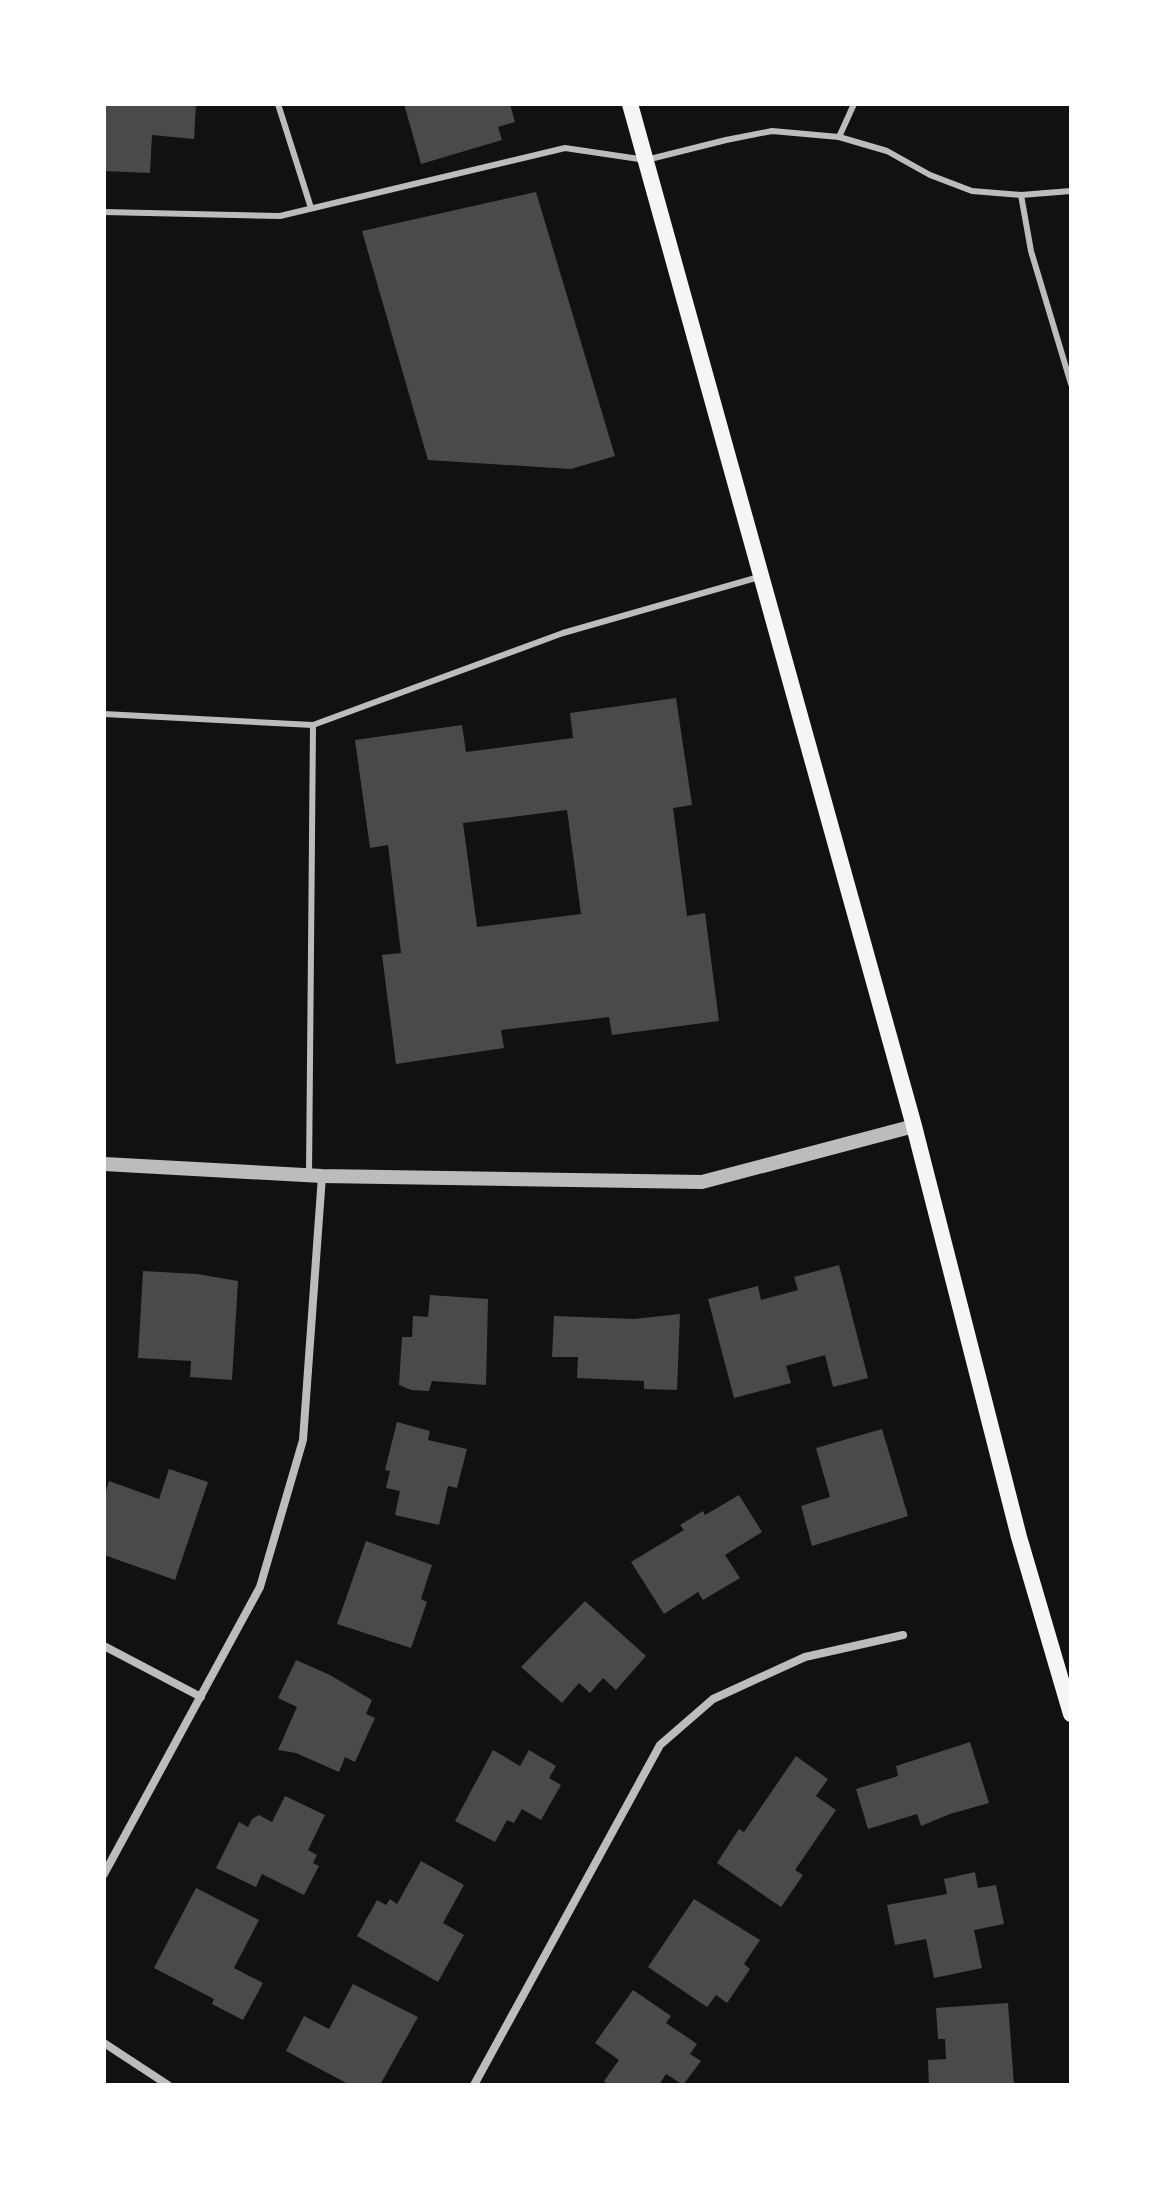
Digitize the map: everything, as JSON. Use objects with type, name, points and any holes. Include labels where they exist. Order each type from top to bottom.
[{"type":"main road","points":[[630,104],[914,1126],[1019,1537],[1071,1714]]},
{"type":"street","points":[[104,1164],[315,1176],[702,1182],[914,1126]]},
{"type":"street","points":[[104,1874],[260,1587],[303,1440],[315,1176]]},
{"type":"street","points":[[474,2085],[660,1745],[713,1699],[805,1657],[903,1635]]},
{"type":"street","points":[[104,1646],[201,1697]]},
{"type":"street","points":[[104,2043],[168,2085]]},
{"type":"lane","points":[[278,104],[311,208]]},
{"type":"lane","points":[[839,137],[854,104]]},
{"type":"lane","points":[[104,212],[280,216],[565,148],[646,160],[772,131],[839,137],[887,151],[930,175],[972,191],[1021,195],[1071,191]]},
{"type":"lane","points":[[1021,195],[1031,251],[1071,384]]},
{"type":"lane","points":[[104,714],[313,725],[563,633],[762,576]]},
{"type":"lane","points":[[313,725],[315,1176]]},
{"type":"building","points":[[104,104],[196,104],[194,139],[152,135],[150,173],[104,171]]},
{"type":"building","points":[[404,104],[510,104],[515,122],[498,127],[502,140],[421,164]]},
{"type":"building","points":[[536,192],[615,456],[571,469],[428,460],[362,231]]},
{"type":"building","points":[[676,698],[692,805],[673,808],[687,916],[705,913],[719,1021],[612,1035],[609,1017],[501,1030],[504,1048],[396,1064],[382,955],[401,953],[388,845],[370,848],[355,740],[462,725],[466,752],[573,738],[570,713]],"holes":[[[567,810],[581,914],[477,927],[463,823]]]},
{"type":"building","points":[[839,1265],[868,1378],[833,1387],[825,1355],[786,1366],[791,1383],[734,1398],[708,1299],[758,1286],[761,1300],[798,1290],[794,1277]]},
{"type":"building","points":[[143,1271],[197,1274],[238,1281],[232,1380],[190,1377],[191,1361],[138,1358]]},
{"type":"building","points":[[430,1295],[488,1299],[486,1385],[432,1381],[429,1391],[411,1390],[399,1385],[402,1337],[412,1337],[413,1316],[428,1317]]},
{"type":"building","points":[[680,1314],[677,1390],[644,1389],[644,1381],[577,1378],[578,1357],[552,1357],[554,1316],[634,1319]]},
{"type":"building","points":[[397,1422],[430,1431],[428,1440],[467,1449],[457,1488],[448,1486],[439,1525],[395,1515],[400,1491],[386,1488],[390,1471],[385,1470]]},
{"type":"building","points":[[882,1429],[908,1516],[812,1546],[801,1506],[830,1497],[816,1448]]},
{"type":"building","points":[[169,1469],[208,1482],[175,1580],[104,1555],[104,1497],[109,1481],[159,1499]]},
{"type":"building","points":[[739,1495],[762,1532],[725,1555],[740,1578],[703,1600],[698,1592],[664,1614],[631,1562],[684,1530],[680,1525],[703,1511],[705,1515]]},
{"type":"building","points":[[366,1541],[432,1565],[421,1599],[427,1602],[411,1648],[337,1624]]},
{"type":"building","points":[[585,1601],[646,1656],[616,1690],[603,1678],[590,1693],[579,1683],[562,1703],[521,1667]]},
{"type":"building","points":[[296,1660],[330,1675],[372,1700],[366,1714],[375,1718],[355,1762],[345,1757],[339,1772],[296,1753],[278,1750],[297,1707],[278,1698]]},
{"type":"building","points":[[970,1742],[989,1803],[921,1826],[917,1814],[868,1829],[856,1789],[898,1776],[896,1766]]},
{"type":"building","points":[[493,1750],[520,1766],[529,1750],[556,1766],[549,1778],[561,1785],[541,1820],[522,1809],[514,1823],[507,1820],[495,1842],[455,1821]]},
{"type":"building","points":[[796,1756],[828,1779],[816,1796],[836,1810],[795,1870],[803,1875],[781,1907],[717,1863],[739,1829],[744,1832]]},
{"type":"building","points":[[285,1796],[325,1815],[308,1850],[317,1855],[313,1863],[319,1866],[304,1895],[262,1874],[256,1887],[216,1868],[239,1822],[248,1827],[252,1819],[259,1815],[272,1822]]},
{"type":"building","points":[[421,1861],[464,1885],[443,1923],[464,1935],[438,1982],[357,1936],[377,1900],[386,1905],[390,1899],[397,1904]]},
{"type":"building","points":[[975,1872],[978,1888],[996,1885],[1004,1924],[974,1930],[982,1968],[934,1978],[926,1939],[895,1945],[887,1905],[947,1894],[944,1879]]},
{"type":"building","points":[[196,1888],[259,1920],[234,1968],[263,1983],[243,2020],[212,2004],[214,1999],[154,1968]]},
{"type":"building","points":[[694,1899],[760,1940],[744,1964],[750,1969],[727,2003],[716,1995],[707,2007],[648,1967]]},
{"type":"building","points":[[353,1984],[418,2017],[380,2085],[350,2085],[286,2051],[304,2016],[329,2029]]},
{"type":"building","points":[[633,1990],[671,2016],[666,2023],[697,2044],[690,2054],[701,2061],[683,2085],[666,2074],[659,2085],[609,2085],[604,2081],[619,2060],[595,2043]]},
{"type":"building","points":[[1008,2003],[1014,2085],[929,2085],[928,2060],[946,2059],[945,2039],[938,2039],[936,2008]]}]
